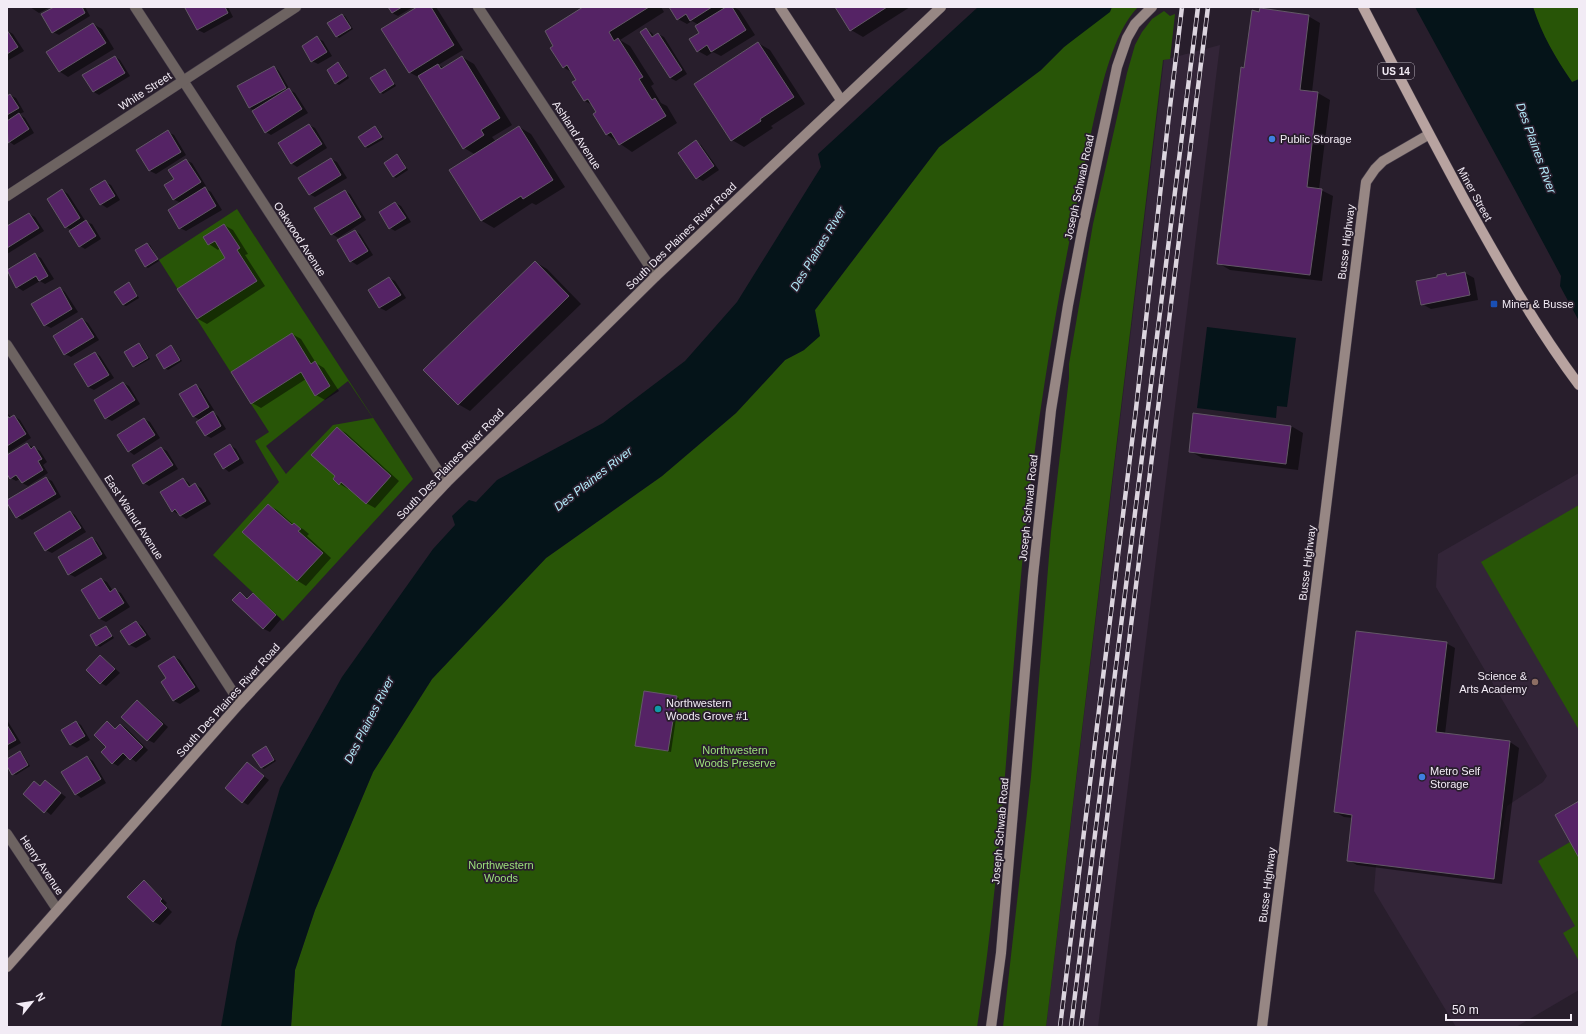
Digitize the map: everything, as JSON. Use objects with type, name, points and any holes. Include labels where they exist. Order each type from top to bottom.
[{"type":"main road","points":[[780,7],[842,100]]},
{"type":"main road","name":"South Des Plaines River Road","points":[[7,967],[240,703],[446,483],[656,276],[941,7]]},
{"type":"main road","name":"Joseph Schwab Road","points":[[991,1027],[1002,954],[1033,576],[1050,410],[1072,283],[1115,73],[1122,50],[1135,24],[1152,7]]},
{"type":"main road","name":"Miner Street","points":[[1363,7],[1428,135],[1519,297],[1555,353],[1579,385]]},
{"type":"main road","name":"Busse Highway","points":[[1262,1027],[1366,182],[1374,169],[1383,161],[1428,135]]},
{"type":"street","name":"Oakwood Avenue","points":[[135,7],[446,483]]},
{"type":"street","name":"White Street","points":[[7,196],[296,7]]},
{"type":"street","name":"Ashland Avenue","points":[[478,7],[656,276]]},
{"type":"street","name":"East Walnut Avenue","points":[[7,345],[240,703]]},
{"type":"street","name":"Henry Avenue","points":[[7,834],[57,909]]},
{"type":"shaded area","points":[[1220,45],[1098,1027],[1046,1027],[1164,60]]},
{"type":"shaded area","name":"Science & Arts Academy","points":[[1579,473],[1579,990],[1516,1027],[1456,1027],[1374,891],[1376,864],[1493,879],[1507,806],[1543,782],[1547,776],[1436,587],[1438,554]]},
{"type":"green space","name":"Northwestern Woods","points":[[1112,7],[1138,7],[1127,21],[1117,40],[1102,85],[1096,109],[1055,319],[1039,417],[1022,565],[998,854],[977,1027],[291,1027],[295,970],[315,910],[373,772],[432,679],[546,558],[662,476],[736,413],[785,360],[804,350],[815,310],[939,147],[1041,70],[1064,47]]},
{"type":"green space","points":[[1533,7],[1579,7],[1579,92],[1562,68],[1541,31]]},
{"type":"green space","points":[[1164,11],[1170,16],[1175,14],[1170,59],[1163,60],[1046,1027],[1003,1027],[1031,777],[1051,532],[1069,378],[1069,364],[1093,224],[1127,73],[1135,45],[1142,32],[1152,19]]},
{"type":"green space","points":[[237,209],[413,479],[283,621],[213,555],[279,482],[255,441],[269,432],[159,260]],"holes":[[[348,381],[373,418],[333,425],[286,474],[266,446]]]},
{"type":"green space","points":[[1579,505],[1579,730],[1481,562]]},
{"type":"green space","points":[[1570,842],[1579,858],[1579,961],[1563,933],[1575,926],[1538,861]]},
{"type":"water","name":"Des Plaines River","points":[[978,7],[1112,7],[1110,12],[1064,47],[1041,70],[939,147],[815,310],[820,336],[804,350],[785,360],[736,413],[662,476],[546,558],[432,679],[373,772],[315,910],[295,970],[291,1027],[221,1027],[236,942],[280,788],[342,677],[433,549],[455,525],[452,516],[469,500],[476,502],[497,480],[603,423],[685,361],[737,302],[821,167],[818,154]]},
{"type":"water","name":"Des Plaines River","points":[[1415,7],[1533,7],[1545,36],[1560,64],[1572,82],[1579,79],[1579,321],[1560,286],[1561,276]]},
{"type":"water","points":[[1207,327],[1296,338],[1287,407],[1277,406],[1276,418],[1197,408]]},
{"type":"building","points":[[54,7],[82,7],[85,13],[52,33],[41,14]]},
{"type":"building","points":[[225,7],[228,13],[197,30],[185,8]]},
{"type":"building","points":[[388,7],[402,7],[392,13]]},
{"type":"building","points":[[417,7],[431,7],[454,45],[409,73],[381,29]]},
{"type":"building","points":[[583,7],[649,7],[609,32],[614,41],[618,38],[643,77],[639,79],[652,100],[655,98],[666,116],[619,145],[611,132],[606,135],[593,114],[596,112],[588,99],[584,101],[572,82],[576,80],[567,65],[563,68],[550,48],[553,46],[545,31]]},
{"type":"building","points":[[669,7],[712,7],[690,21],[686,14],[677,20]]},
{"type":"building","points":[[726,7],[732,7],[746,30],[711,52],[707,45],[697,52],[689,39],[699,33],[695,26]]},
{"type":"building","points":[[835,7],[887,7],[850,31]]},
{"type":"building","name":"Public Storage","points":[[1260,8],[1309,15],[1300,90],[1318,92],[1307,187],[1322,189],[1310,275],[1217,264],[1241,67],[1244,68],[1252,10],[1259,12]]},
{"type":"building","points":[[342,14],[351,28],[336,37],[327,23]]},
{"type":"building","points":[[93,23],[106,43],[59,72],[46,52]]},
{"type":"building","points":[[646,28],[652,37],[658,33],[682,70],[670,78],[640,32]]},
{"type":"building","points":[[7,30],[18,47],[7,54]]},
{"type":"building","points":[[317,36],[327,52],[311,62],[302,46]]},
{"type":"building","points":[[758,42],[794,97],[760,119],[761,121],[731,141],[694,84]]},
{"type":"building","points":[[115,56],[125,73],[93,92],[82,75]]},
{"type":"building","points":[[462,56],[500,118],[481,130],[484,135],[463,149],[418,76],[438,64],[441,69]]},
{"type":"building","points":[[338,62],[347,76],[335,84],[327,70]]},
{"type":"building","points":[[274,66],[286,88],[249,108],[237,86]]},
{"type":"building","points":[[385,69],[394,84],[380,93],[370,78]]},
{"type":"building","points":[[289,88],[302,109],[265,133],[252,111]]},
{"type":"building","points":[[10,94],[19,108],[7,115],[7,96]]},
{"type":"building","points":[[19,113],[29,129],[8,143],[7,121]]},
{"type":"building","points":[[309,124],[322,144],[291,164],[278,143]]},
{"type":"building","points":[[375,126],[382,137],[365,147],[358,137]]},
{"type":"building","points":[[519,126],[553,180],[523,199],[521,196],[481,221],[449,170]]},
{"type":"building","points":[[168,130],[181,152],[149,171],[136,150]]},
{"type":"building","points":[[696,140],[714,166],[696,179],[678,153]]},
{"type":"building","points":[[397,154],[406,168],[393,177],[384,163]]},
{"type":"building","points":[[331,158],[341,175],[309,195],[298,178]]},
{"type":"building","points":[[186,159],[201,182],[173,200],[164,185],[174,179],[168,170]]},
{"type":"building","points":[[105,180],[115,196],[100,205],[90,189]]},
{"type":"building","points":[[205,187],[216,206],[179,229],[168,210]]},
{"type":"building","points":[[62,189],[80,218],[65,228],[47,199]]},
{"type":"building","points":[[345,190],[361,217],[331,235],[314,208]]},
{"type":"building","points":[[395,202],[406,218],[389,229],[379,212]]},
{"type":"building","points":[[29,213],[39,228],[7,248],[7,226]]},
{"type":"building","points":[[86,220],[96,236],[79,247],[69,231]]},
{"type":"building","points":[[224,224],[240,248],[237,250],[257,281],[197,319],[177,289],[225,258],[215,241],[208,245],[203,237]]},
{"type":"building","points":[[355,230],[368,251],[350,262],[337,240]]},
{"type":"building","points":[[147,243],[158,259],[145,267],[135,250]]},
{"type":"building","points":[[35,253],[48,276],[39,281],[36,276],[16,288],[7,270]]},
{"type":"building","points":[[535,261],[569,296],[458,405],[423,370]]},
{"type":"building","points":[[1465,272],[1470,295],[1421,305],[1416,281],[1437,277],[1437,275],[1446,273],[1447,276]]},
{"type":"building","points":[[389,277],[401,295],[379,308],[368,290]]},
{"type":"building","points":[[129,282],[137,296],[123,305],[114,292]]},
{"type":"building","points":[[60,287],[72,309],[44,326],[31,304]]},
{"type":"building","points":[[82,318],[94,337],[64,355],[53,336]]},
{"type":"building","points":[[292,333],[311,364],[315,361],[330,386],[315,396],[301,372],[251,404],[231,372]]},
{"type":"building","points":[[139,343],[148,358],[133,367],[124,352]]},
{"type":"building","points":[[171,345],[180,360],[164,369],[156,355]]},
{"type":"building","points":[[95,352],[109,375],[88,387],[74,364]]},
{"type":"building","points":[[123,382],[135,400],[105,419],[94,400]]},
{"type":"building","points":[[196,384],[209,407],[193,417],[179,394]]},
{"type":"building","points":[[213,411],[221,426],[205,436],[196,422]]},
{"type":"building","points":[[1193,413],[1291,426],[1286,464],[1189,452]]},
{"type":"building","points":[[7,415],[9,418],[14,415],[26,434],[7,446]]},
{"type":"building","points":[[144,418],[155,435],[128,452],[117,435]]},
{"type":"building","points":[[337,427],[391,476],[366,504],[341,482],[339,485],[333,479],[335,476],[311,455]]},
{"type":"building","points":[[27,443],[31,449],[34,446],[42,459],[38,461],[43,470],[22,483],[16,475],[10,479],[7,474],[7,455]]},
{"type":"building","points":[[230,444],[239,459],[223,469],[214,454]]},
{"type":"building","points":[[161,447],[173,465],[143,484],[132,465]]},
{"type":"building","points":[[46,477],[56,494],[16,518],[7,503],[7,500]]},
{"type":"building","points":[[183,478],[189,487],[195,483],[206,501],[180,516],[175,509],[172,512],[160,492]]},
{"type":"building","points":[[268,504],[292,525],[294,523],[301,529],[298,531],[323,553],[297,581],[242,532]]},
{"type":"building","points":[[70,511],[81,528],[45,551],[34,533]]},
{"type":"building","points":[[92,537],[102,554],[68,575],[58,557]]},
{"type":"building","points":[[101,578],[110,592],[115,588],[124,603],[99,619],[81,590]]},
{"type":"building","points":[[240,592],[247,599],[253,593],[276,615],[263,629],[232,600]]},
{"type":"building","points":[[136,621],[146,635],[129,645],[120,631]]},
{"type":"building","points":[[106,626],[112,636],[96,646],[90,635]]},
{"type":"building","name":"Metro Self Storage","points":[[1356,631],[1447,642],[1436,732],[1510,741],[1494,879],[1347,861],[1352,815],[1334,812]]},
{"type":"building","points":[[100,655],[115,669],[100,684],[86,670]]},
{"type":"building","points":[[174,656],[195,687],[173,701],[161,682],[166,678],[158,666]]},
{"type":"building","name":"Northwestern Woods Grove #1","points":[[644,691],[677,696],[668,751],[635,746]]},
{"type":"building","points":[[137,700],[163,724],[147,741],[121,717]]},
{"type":"building","points":[[76,721],[85,736],[70,745],[61,730]]},
{"type":"building","points":[[107,721],[115,729],[120,724],[143,747],[130,760],[123,753],[112,764],[101,752],[106,747],[94,735]]},
{"type":"building","points":[[7,725],[16,740],[7,745]]},
{"type":"building","points":[[266,746],[274,760],[261,768],[252,755]]},
{"type":"building","points":[[20,751],[28,765],[12,775],[7,766],[7,759]]},
{"type":"building","points":[[87,756],[101,779],[75,795],[61,772]]},
{"type":"building","points":[[247,762],[264,776],[242,803],[225,788]]},
{"type":"building","points":[[45,780],[61,793],[44,813],[23,794],[34,781],[40,786]]},
{"type":"building","points":[[1579,801],[1579,858],[1555,815]]},
{"type":"building","points":[[144,880],[162,899],[160,901],[167,908],[153,922],[127,897]]},
{"type":"railway","points":[[1060,1027],[1136,409],[1182,7]]},
{"type":"railway","points":[[1071,1027],[1198,7]]},
{"type":"railway","points":[[1081,1027],[1208,7]]},
{"type":"place","name":"Public Storage","points":[[1272,139]]},
{"type":"place","name":"Miner & Busse","points":[[1494,304]]},
{"type":"place","name":"Science & Arts Academy","points":[[1535,682]]},
{"type":"place","name":"Northwestern Woods Grove #1","points":[[658,709]]},
{"type":"place","name":"Metro Self Storage","points":[[1422,777]]},
{"type":"park label","name":"Northwestern Woods Preserve","points":[[735,756]]}]
